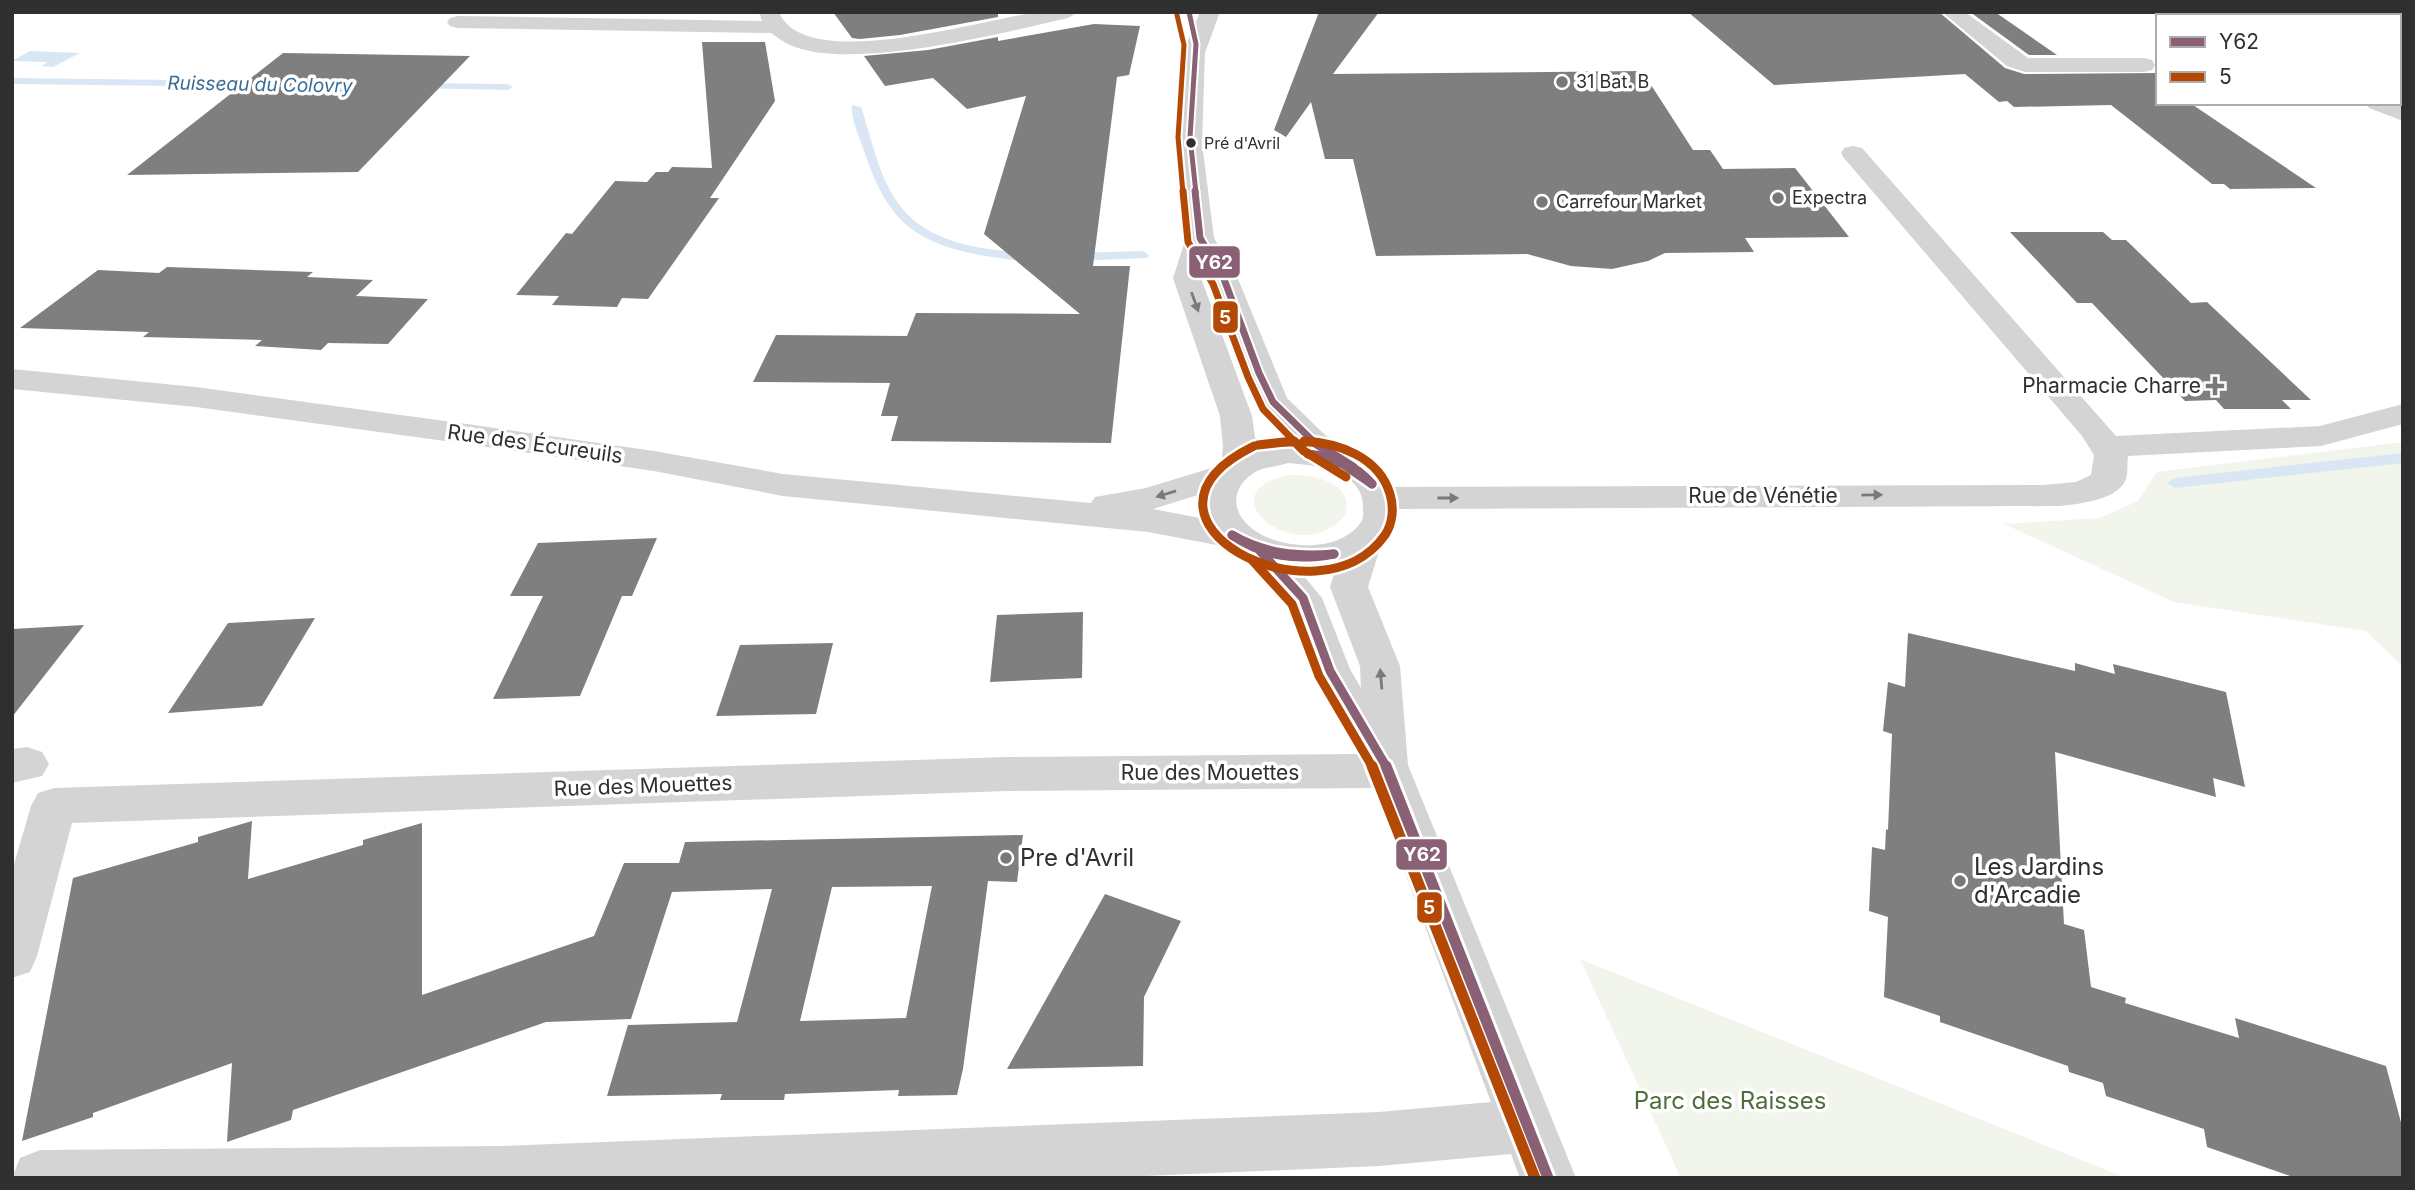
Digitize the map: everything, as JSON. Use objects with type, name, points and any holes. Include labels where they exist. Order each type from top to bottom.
[{"type":"street","points":[[457,22],[772,20],[789,36],[813,43],[871,47],[910,43],[1068,12]]},
{"type":"street","points":[[1189,12],[1196,44],[1190,137],[1200,237],[1187,278],[1236,416],[1240,447],[1235,470]]},
{"type":"street","points":[[1196,44],[1210,12]]},
{"type":"street","points":[[1952,12],[2015,61],[2025,65],[2144,65]]},
{"type":"street","points":[[2382,105],[2403,114]]},
{"type":"street","points":[[1853,153],[2107,447],[2320,436],[2403,414]]},
{"type":"street","points":[[1200,237],[1224,279],[1259,373],[1273,401],[1312,442],[1371,481],[1380,498],[1381,516],[1372,532],[1353,547],[1325,556],[1292,557],[1247,543]]},
{"type":"street","name":"Rue des Écureuils","points":[[12,379],[196,397],[454,432],[654,461],[783,485],[1148,520],[1247,543]]},
{"type":"street","name":"Rue de Vénétie","points":[[1380,498],[2043,496],[2077,492],[2108,480],[2112,464],[2107,447]]},
{"type":"street","points":[[1353,467],[1330,457],[1288,453],[1260,457],[1235,470],[1217,493],[1216,504],[1224,526],[1247,543],[1303,598],[1330,671],[1388,771],[1548,1178]]},
{"type":"street","name":"Rue des Écureuils","points":[[1058,513],[1150,499],[1235,470]]},
{"type":"street","points":[[1364,539],[1349,587],[1380,666],[1388,771]]},
{"type":"street","name":"Rue des Mouettes","points":[[12,956],[54,806],[993,774],[1388,771]]},
{"type":"street","points":[[40,1178],[501,1174],[1379,1139],[1528,1126]]},
{"type":"green space","points":[[2403,442],[2403,667],[2366,631],[2174,602],[2004,524],[2100,518],[2138,501],[2157,472]]},
{"type":"green space","points":[[1289,475],[1309,476],[1330,482],[1344,495],[1345,515],[1326,530],[1305,535],[1285,532],[1268,523],[1256,510],[1254,497],[1264,484]]},
{"type":"green space","name":"Parc des Raisses","points":[[1580,959],[2126,1178],[1681,1178]]},
{"type":"shaded area","points":[[30,51],[80,53],[53,67],[42,66],[47,62],[12,61]]},
{"type":"building","points":[[833,12],[998,12],[998,17],[900,35],[860,39],[852,38]]},
{"type":"building","points":[[1319,12],[1379,12],[1333,74],[1642,71],[1693,150],[1710,150],[1723,169],[1795,168],[1849,237],[1745,238],[1754,252],[1665,253],[1648,261],[1612,269],[1571,266],[1527,254],[1376,256],[1353,159],[1325,159],[1311,102],[1286,137],[1274,130]]},
{"type":"building","points":[[1688,12],[1939,12],[2005,68],[2024,74],[2156,73],[2156,105],[2193,105],[2316,188],[2230,189],[2224,184],[2212,184],[2111,105],[2014,107],[2007,101],[1999,102],[1965,74],[1774,85]]},
{"type":"building","points":[[1970,12],[1995,12],[2057,55],[2029,55]]},
{"type":"building","points":[[1094,24],[1140,26],[1129,75],[1117,77],[1093,266],[1130,266],[1111,443],[891,441],[898,416],[881,416],[890,383],[753,382],[776,335],[907,336],[916,313],[1080,314],[984,234],[1026,96],[967,109],[933,78],[885,86],[864,56],[928,50],[998,37],[998,41]]},
{"type":"building","points":[[702,42],[765,42],[775,101],[710,198],[719,198],[648,299],[622,298],[617,307],[552,305],[559,296],[516,295],[566,233],[572,234],[615,181],[647,182],[656,172],[668,172],[672,167],[712,168]]},
{"type":"building","points":[[283,53],[470,56],[358,172],[127,175]]},
{"type":"building","points":[[2010,232],[2103,232],[2112,240],[2126,240],[2191,303],[2207,302],[2311,400],[2282,400],[2291,409],[2224,409],[2216,400],[2185,401],[2092,303],[2077,303]]},
{"type":"building","points":[[167,267],[313,272],[307,277],[373,280],[356,296],[428,299],[388,344],[328,343],[321,350],[255,346],[262,340],[143,337],[149,332],[20,328],[98,270],[159,273]]},
{"type":"building","points":[[657,538],[632,596],[622,596],[580,696],[493,699],[543,596],[510,596],[538,543]]},
{"type":"building","points":[[1083,612],[1082,678],[990,682],[997,615]]},
{"type":"building","points":[[315,618],[262,706],[168,713],[228,623]]},
{"type":"building","points":[[84,625],[12,717],[12,629]]},
{"type":"building","name":"Les Jardins d'Arcadie","points":[[1908,633],[2075,671],[2075,663],[2115,674],[2113,664],[2226,692],[2245,787],[2213,778],[2216,797],[2055,752],[2064,924],[2084,930],[2091,987],[2126,998],[2125,1003],[2239,1038],[2235,1018],[2386,1066],[2403,1130],[2403,1178],[2296,1178],[2207,1147],[2204,1129],[2106,1096],[2103,1083],[2069,1072],[2068,1066],[1940,1022],[1940,1016],[1884,997],[1888,917],[1869,911],[1872,847],[1885,850],[1892,734],[1883,731],[1888,682],[1905,687]]},
{"type":"building","points":[[833,643],[816,714],[716,716],[740,645]]},
{"type":"building","points":[[252,821],[248,879],[363,845],[363,840],[422,823],[422,995],[594,936],[624,863],[679,863],[685,842],[1023,835],[1017,882],[988,881],[963,1069],[957,1095],[898,1096],[899,1090],[785,1094],[784,1100],[720,1100],[722,1094],[607,1096],[628,1025],[737,1022],[772,889],[672,892],[631,1019],[546,1022],[293,1110],[291,1120],[227,1142],[232,1063],[93,1113],[93,1117],[22,1141],[73,878],[198,842],[198,837]],"holes":[[[932,886],[906,1018],[800,1021],[832,887]]]},
{"type":"building","points":[[1105,894],[1181,921],[1144,997],[1143,1066],[1007,1069]]},
{"type":"waterway","name":"Ruisseau du Colovry","points":[[12,81],[266,84]]},
{"type":"waterway","name":"Ruisseau du Colovry","points":[[417,86],[508,87]]},
{"type":"waterway","points":[[856,107],[883,185],[895,208],[907,221],[940,240],[959,246],[999,254],[1034,257]]},
{"type":"waterway","points":[[1073,257],[1143,255]]},
{"type":"waterway","name":"Ruisseau du Colovry","points":[[2175,483],[2403,458]]},
{"type":"transit line","name":"Y62","points":[[1189,12],[1196,44],[1190,137],[1200,238],[1224,279],[1259,373],[1273,402],[1312,441],[1353,467]]},
{"type":"transit line","name":"5","points":[[1177,15],[1184,45],[1178,137],[1188,242],[1213,284],[1263,409],[1304,451],[1346,477]]},
{"type":"transit line","name":"5","points":[[1254,446],[1229,459],[1218,469],[1208,486],[1204,502],[1205,517],[1212,531],[1225,545],[1241,556],[1280,569],[1322,569],[1358,558],[1375,546],[1386,532],[1392,517],[1388,486],[1365,460],[1347,450],[1325,443],[1292,441],[1258,445]]},
{"type":"transit line","name":"Y62","points":[[1308,454],[1343,462],[1359,471],[1372,484]]},
{"type":"transit line","name":"Y62","points":[[1308,454],[1343,464],[1372,484]]},
{"type":"transit line","name":"Y62","points":[[1232,535],[1256,547],[1281,554],[1334,554]]},
{"type":"transit line","name":"Y62","points":[[1232,535],[1255,549],[1281,556],[1307,558],[1334,554]]},
{"type":"transit line","name":"Y62","points":[[1260,551],[1303,598],[1330,671],[1389,771],[1548,1178]]},
{"type":"transit line","name":"5","points":[[1251,559],[1292,604],[1319,676],[1378,776],[1535,1178]]},
{"type":"place","name":"31 Bat. B","points":[[1562,82]]},
{"type":"place","name":"Pré d'Avril","points":[[1191,143]]},
{"type":"place","name":"Expectra","points":[[1778,198]]},
{"type":"place","name":"Carrefour Market","points":[[1542,202]]},
{"type":"place","name":"Pharmacie Charre","points":[[2215,386]]},
{"type":"place","name":"Pre d'Avril","points":[[1006,858]]},
{"type":"place","name":"Les Jardins d'Arcadie","points":[[1960,881]]}]
